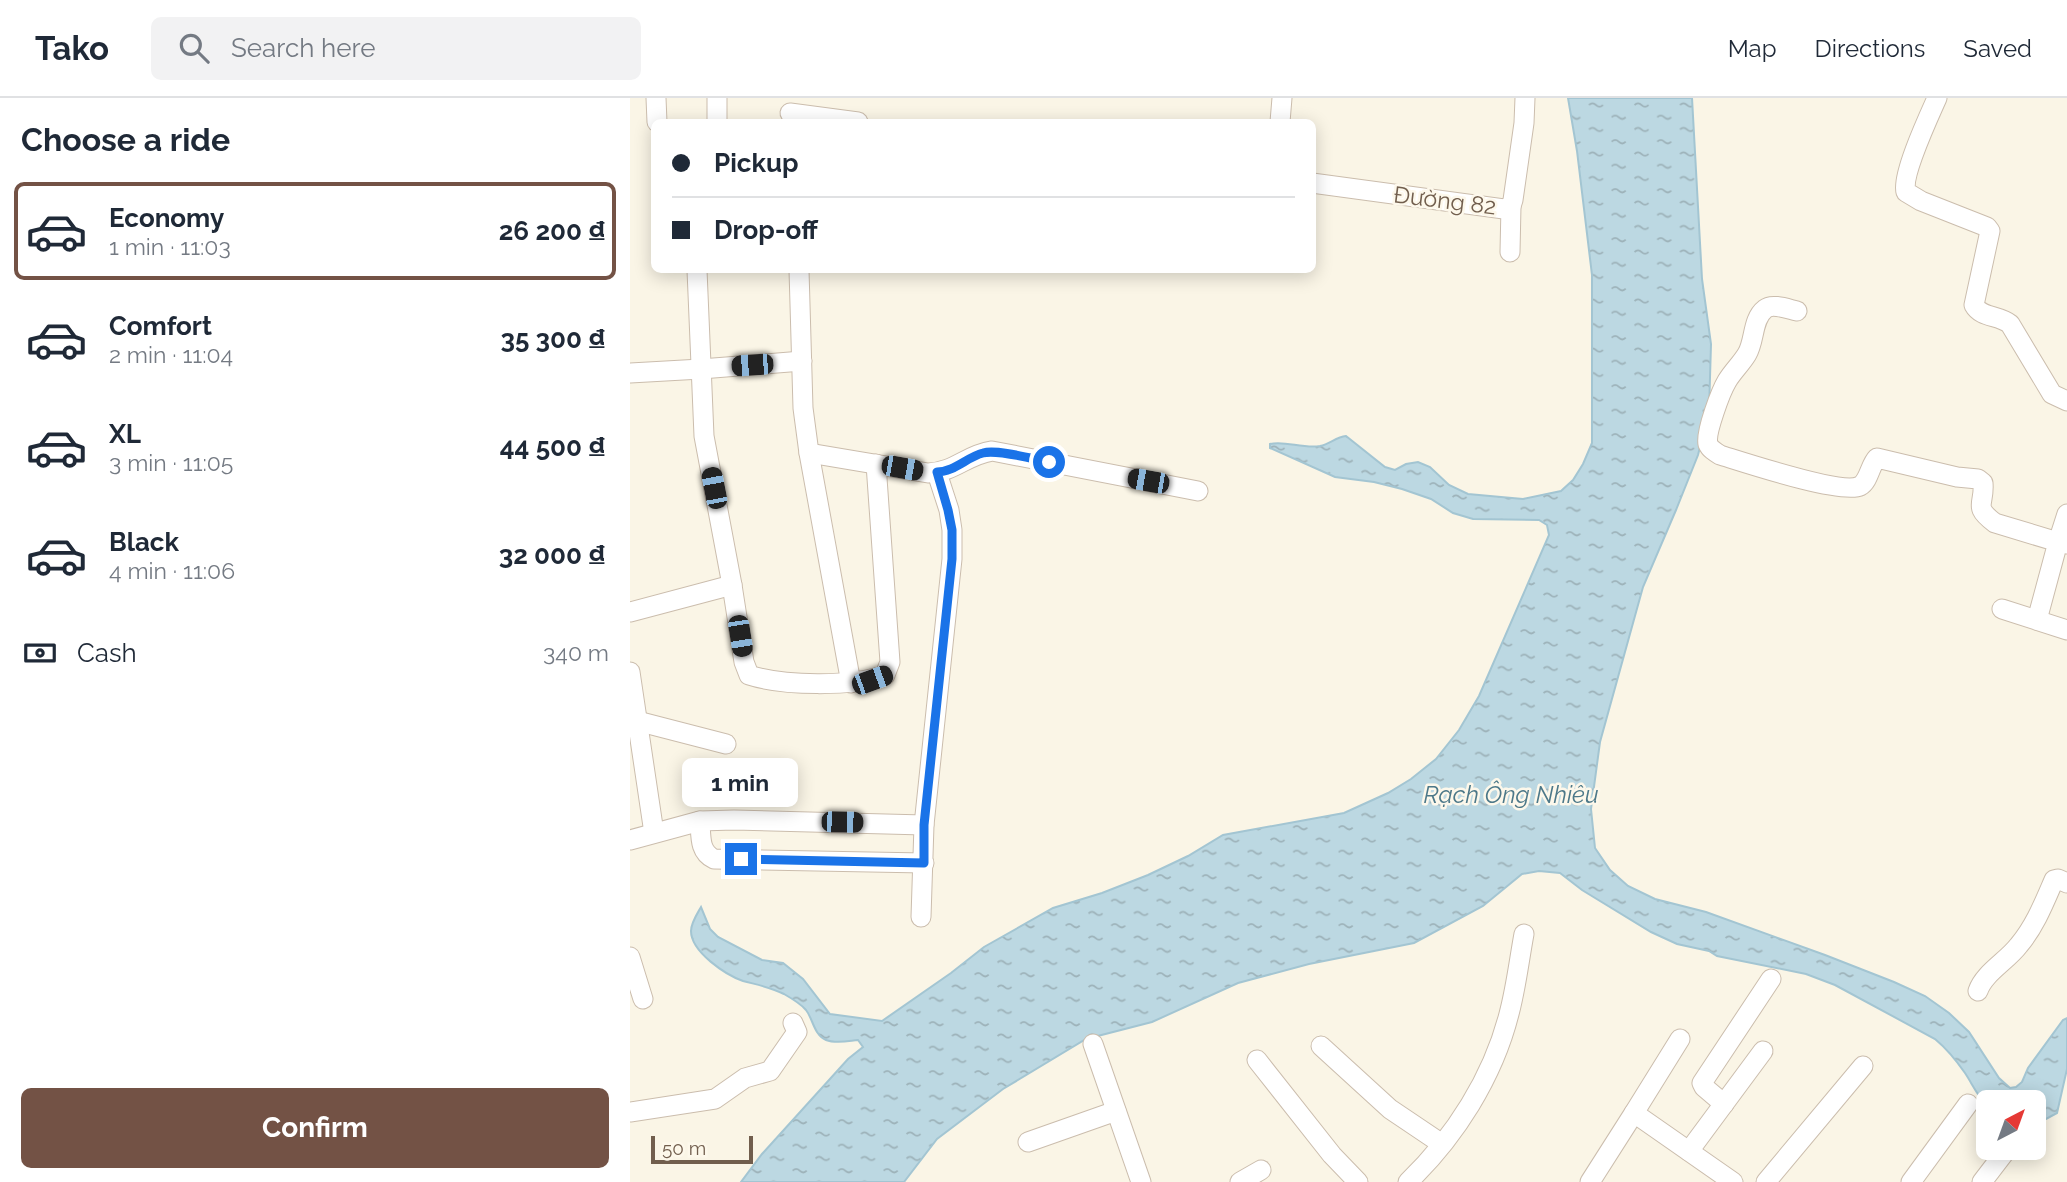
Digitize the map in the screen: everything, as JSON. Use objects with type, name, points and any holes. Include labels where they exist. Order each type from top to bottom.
[{"type":"street","points":[[656,98],[657,119]]},
{"type":"street","points":[[717,98],[717,119]]},
{"type":"street","points":[[1280,119],[1282,98]]},
{"type":"street","name":"Đường 82","points":[[1316,184],[1504,209],[1511,206],[1525,98]]},
{"type":"street","points":[[1937,98],[1910,165],[1904,187],[1906,192],[1921,201],[1987,227],[1990,231],[1975,295],[1976,310],[2006,320],[2010,324],[2052,394],[2067,401]]},
{"type":"street","points":[[790,111],[839,119]]},
{"type":"street","points":[[1510,253],[1511,206]]},
{"type":"street","points":[[697,273],[704,436],[744,662],[749,675],[778,682],[851,683],[886,675],[890,663],[876,464]]},
{"type":"street","points":[[799,273],[803,408],[808,453],[851,683]]},
{"type":"street","points":[[1797,311],[1769,307],[1757,318],[1748,354],[1722,391],[1708,435],[1708,444],[1712,450],[1720,455],[1834,487],[1860,486],[1877,458],[1957,477],[1978,479],[1983,483],[1980,503],[1986,517],[1995,523],[2063,543]]},
{"type":"street","points":[[630,373],[802,361]]},
{"type":"street","points":[[808,453],[943,472],[975,456],[992,451],[1198,491]]},
{"type":"street","points":[[921,917],[924,825],[952,559],[952,530],[937,472]]},
{"type":"street","points":[[2037,620],[2063,543],[2067,514]]},
{"type":"street","points":[[630,612],[732,585]]},
{"type":"street","points":[[2002,610],[2067,630]]},
{"type":"street","points":[[630,672],[637,721],[635,750],[654,833]]},
{"type":"street","points":[[637,721],[726,744]]},
{"type":"street","points":[[630,841],[700,821],[924,825]]},
{"type":"street","points":[[700,821],[703,850],[707,856],[714,859],[924,863]]},
{"type":"street","points":[[1978,991],[1982,983],[2019,946],[2036,922],[2054,880],[2067,883]]},
{"type":"street","points":[[1408,1182],[1442,1144],[1486,1078],[1510,1013],[1524,934]]},
{"type":"street","points":[[630,957],[643,999]]},
{"type":"street","points":[[1724,1104],[1702,1083],[1771,979]]},
{"type":"street","points":[[630,1112],[715,1099],[746,1078],[770,1071],[797,1032],[793,1023]]},
{"type":"street","points":[[1590,1182],[1680,1039]]},
{"type":"street","points":[[1093,1044],[1136,1180]]},
{"type":"street","points":[[1321,1046],[1390,1109],[1442,1144]]},
{"type":"street","points":[[1689,1151],[1763,1051]]},
{"type":"street","points":[[1257,1060],[1332,1155],[1358,1182]]},
{"type":"street","points":[[1766,1182],[1863,1066]]},
{"type":"street","points":[[1914,1181],[1968,1104]]},
{"type":"street","points":[[1028,1142],[1116,1111]]},
{"type":"street","points":[[1634,1113],[1732,1182]]},
{"type":"street","points":[[1982,1182],[1999,1160]]},
{"type":"street","points":[[1240,1182],[1261,1170]]},
{"type":"water","name":"Rạch Ông Nhiêu","points":[[1568,98],[1692,98],[1702,279],[1711,344],[1709,411],[1698,455],[1643,587],[1600,742],[1591,809],[1595,848],[1610,870],[1628,886],[1655,899],[1706,912],[1825,955],[1925,996],[1969,1032],[1999,1078],[2010,1088],[2022,1082],[2028,1068],[2067,1018],[2067,1069],[2057,1113],[2046,1119],[2046,1090],[1976,1091],[1955,1059],[1935,1039],[1835,985],[1806,974],[1717,956],[1709,951],[1677,944],[1651,932],[1582,890],[1560,873],[1539,871],[1522,874],[1483,906],[1414,943],[1309,964],[1238,983],[1152,1022],[1086,1039],[1003,1089],[937,1139],[904,1182],[741,1182],[762,1154],[848,1059],[863,1047],[858,1040],[838,1042],[822,1038],[806,1010],[796,1001],[774,990],[736,978],[711,962],[697,947],[691,931],[701,907],[710,929],[718,937],[762,960],[783,963],[803,979],[830,1014],[882,1021],[984,947],[1053,908],[1148,875],[1223,835],[1344,813],[1388,793],[1436,759],[1459,730],[1479,696],[1549,535],[1547,525],[1539,520],[1473,519],[1453,513],[1431,499],[1402,489],[1335,477],[1270,448],[1270,444],[1320,446],[1346,436],[1385,467],[1395,470],[1418,462],[1430,467],[1449,485],[1468,494],[1523,499],[1561,491],[1573,480],[1592,443],[1592,275]]},
{"type":"route","points":[[741,859],[924,863],[924,825],[952,559],[952,530],[937,472],[943,472],[975,456],[992,451],[1049,462]]}]
